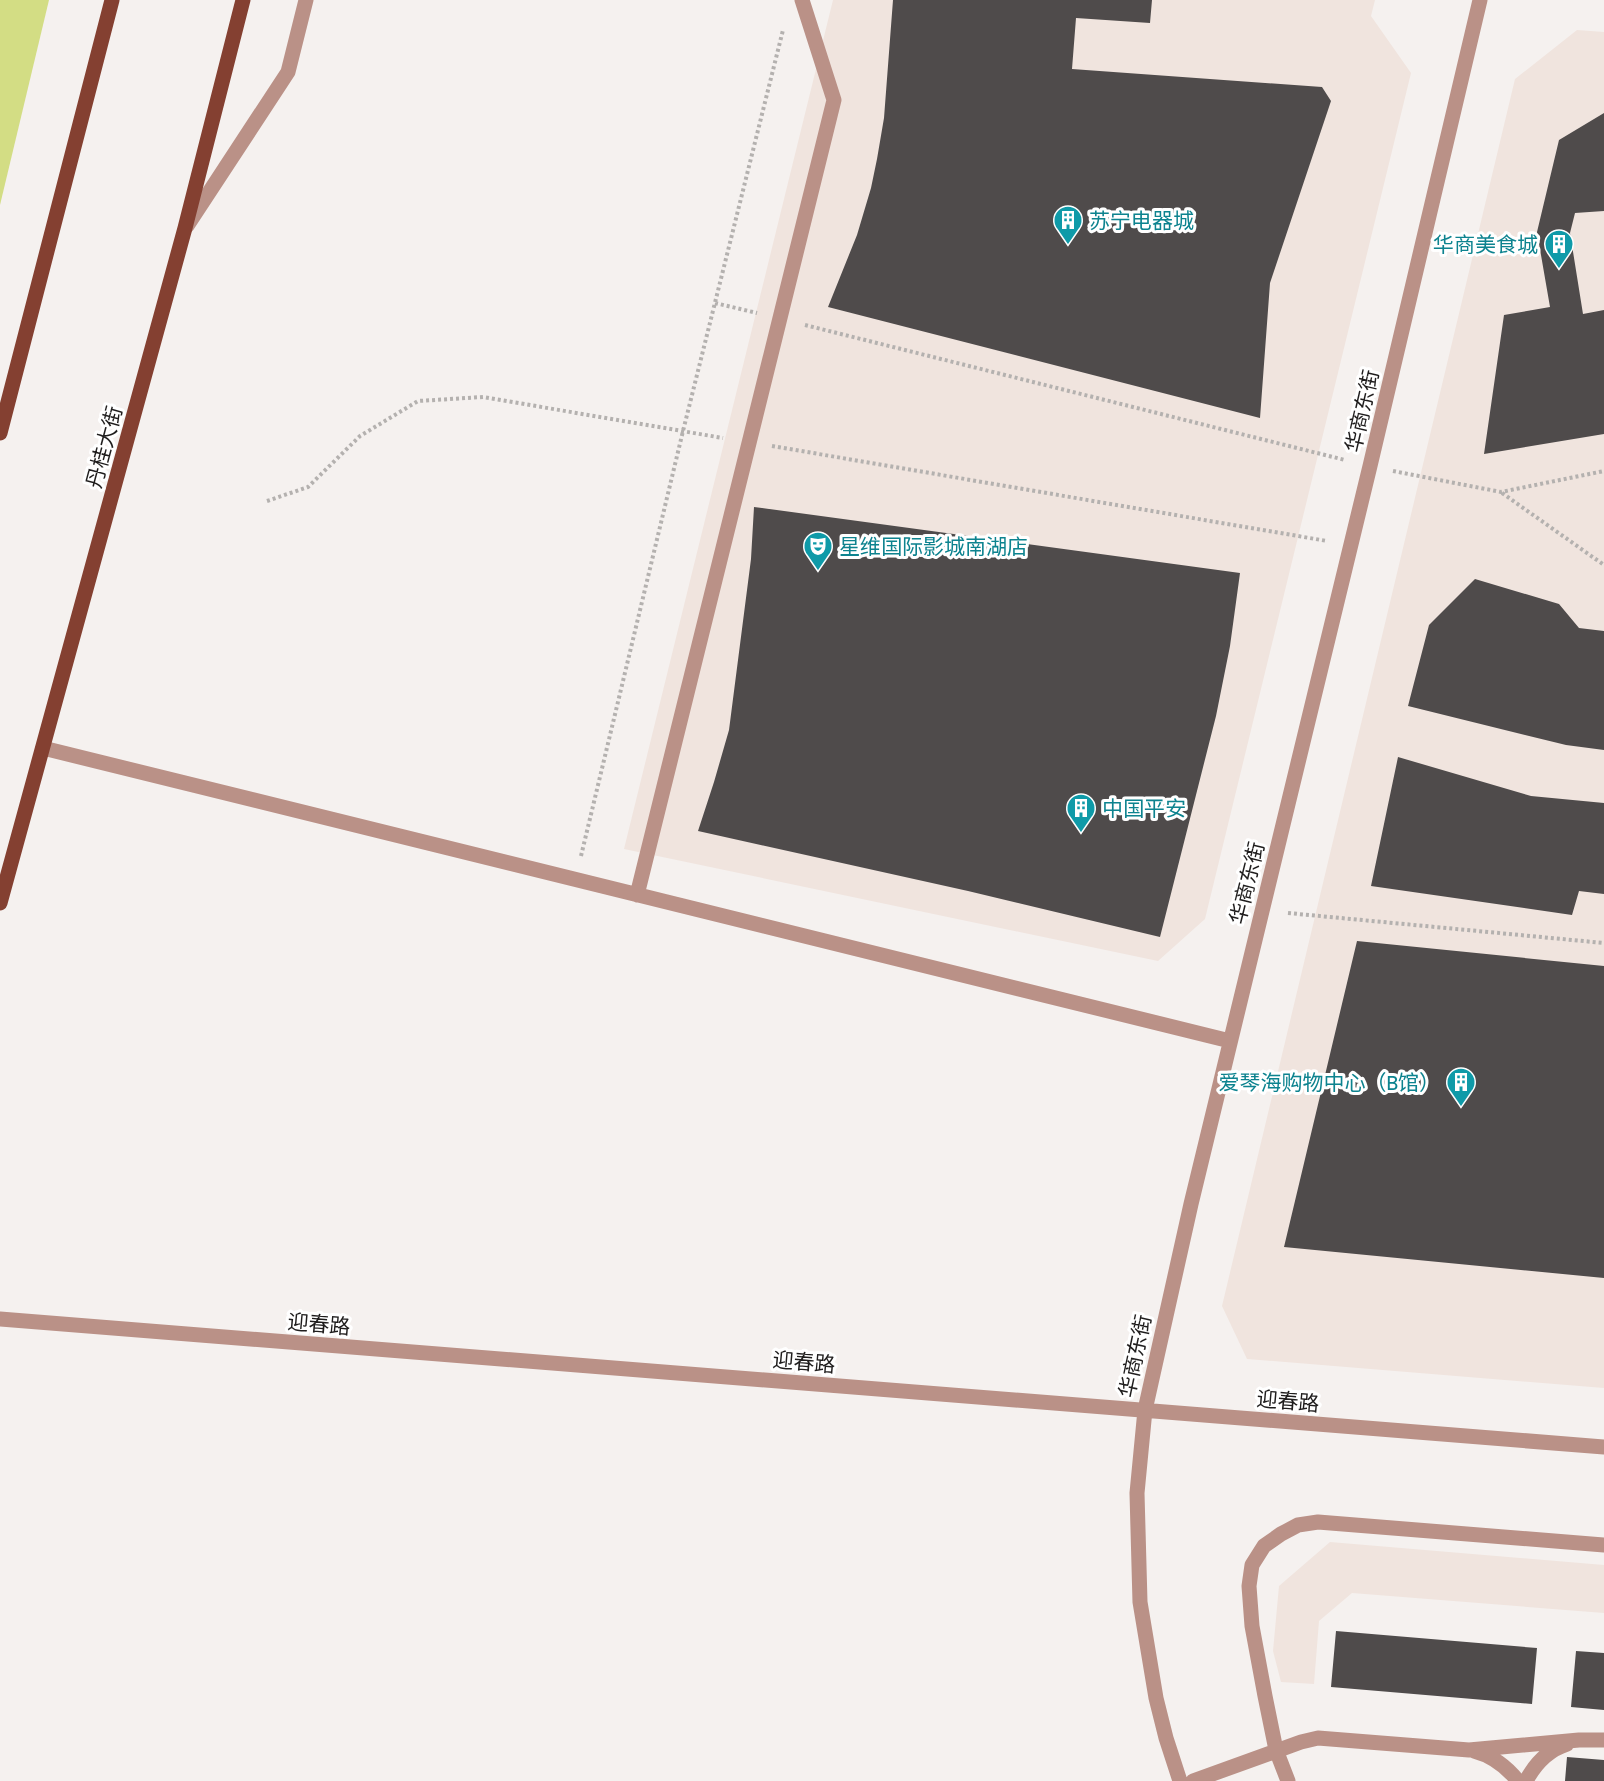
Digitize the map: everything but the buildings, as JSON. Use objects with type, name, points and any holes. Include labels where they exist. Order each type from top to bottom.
[{"type":"main road","points":[[0,433],[112,0]]},
{"type":"main road","name":"丹桂大街","points":[[0,903],[185,228],[243,0]]},
{"type":"street","points":[[185,228],[288,72],[306,0]]},
{"type":"street","points":[[638,895],[834,100],[802,0]]},
{"type":"street","name":"华商东街","points":[[1180,1781],[1156,1698],[1140,1602],[1137,1494],[1145,1410],[1191,1204],[1370,466],[1480,0]]},
{"type":"street","points":[[43,748],[1230,1041]]},
{"type":"street","name":"迎春路","points":[[0,1319],[1604,1447]]},
{"type":"street","points":[[1288,1781],[1276,1750],[1252,1626],[1249,1586],[1252,1565],[1264,1546],[1298,1525],[1318,1522],[1604,1545]]},
{"type":"street","points":[[1193,1781],[1276,1750],[1301,1742],[1327,1738],[1468,1750],[1578,1740],[1604,1740]]},
{"type":"street","points":[[1526,1781],[1542,1758],[1562,1745],[1578,1740]]},
{"type":"street","points":[[1468,1750],[1490,1756],[1503,1764],[1518,1781]]},
{"type":"path","points":[[575,879],[785,22]]},
{"type":"path","points":[[715,303],[761,314]]},
{"type":"path","points":[[796,323],[1370,466],[1501,492],[1604,471]]},
{"type":"path","points":[[267,501],[308,487],[360,436],[418,401],[483,397],[730,439]]},
{"type":"path","points":[[765,445],[1351,545]]},
{"type":"path","points":[[1501,492],[1604,565]]},
{"type":"path","points":[[1262,911],[1604,943]]},
{"type":"shaded area","points":[[833,0],[1375,0],[1371,16],[1411,73],[1205,919],[1158,961],[624,849]]},
{"type":"shaded area","points":[[1577,30],[1604,32],[1604,1388],[1247,1359],[1222,1306],[1515,79]]},
{"type":"shaded area","points":[[1330,1542],[1604,1565],[1604,1613],[1352,1593],[1319,1621],[1314,1684],[1281,1682],[1273,1651],[1279,1586]]},
{"type":"green space","points":[[0,0],[49,0],[0,205]]},
{"type":"place","name":"苏宁电器城","points":[[1068,246]]},
{"type":"place","name":"华商美食城","points":[[1559,270]]},
{"type":"place","name":"星维国际影城南湖店","points":[[818,572]]},
{"type":"place","name":"中国平安","points":[[1081,834]]},
{"type":"place","name":"爱琴海购物中心（B馆）","points":[[1461,1108]]}]
